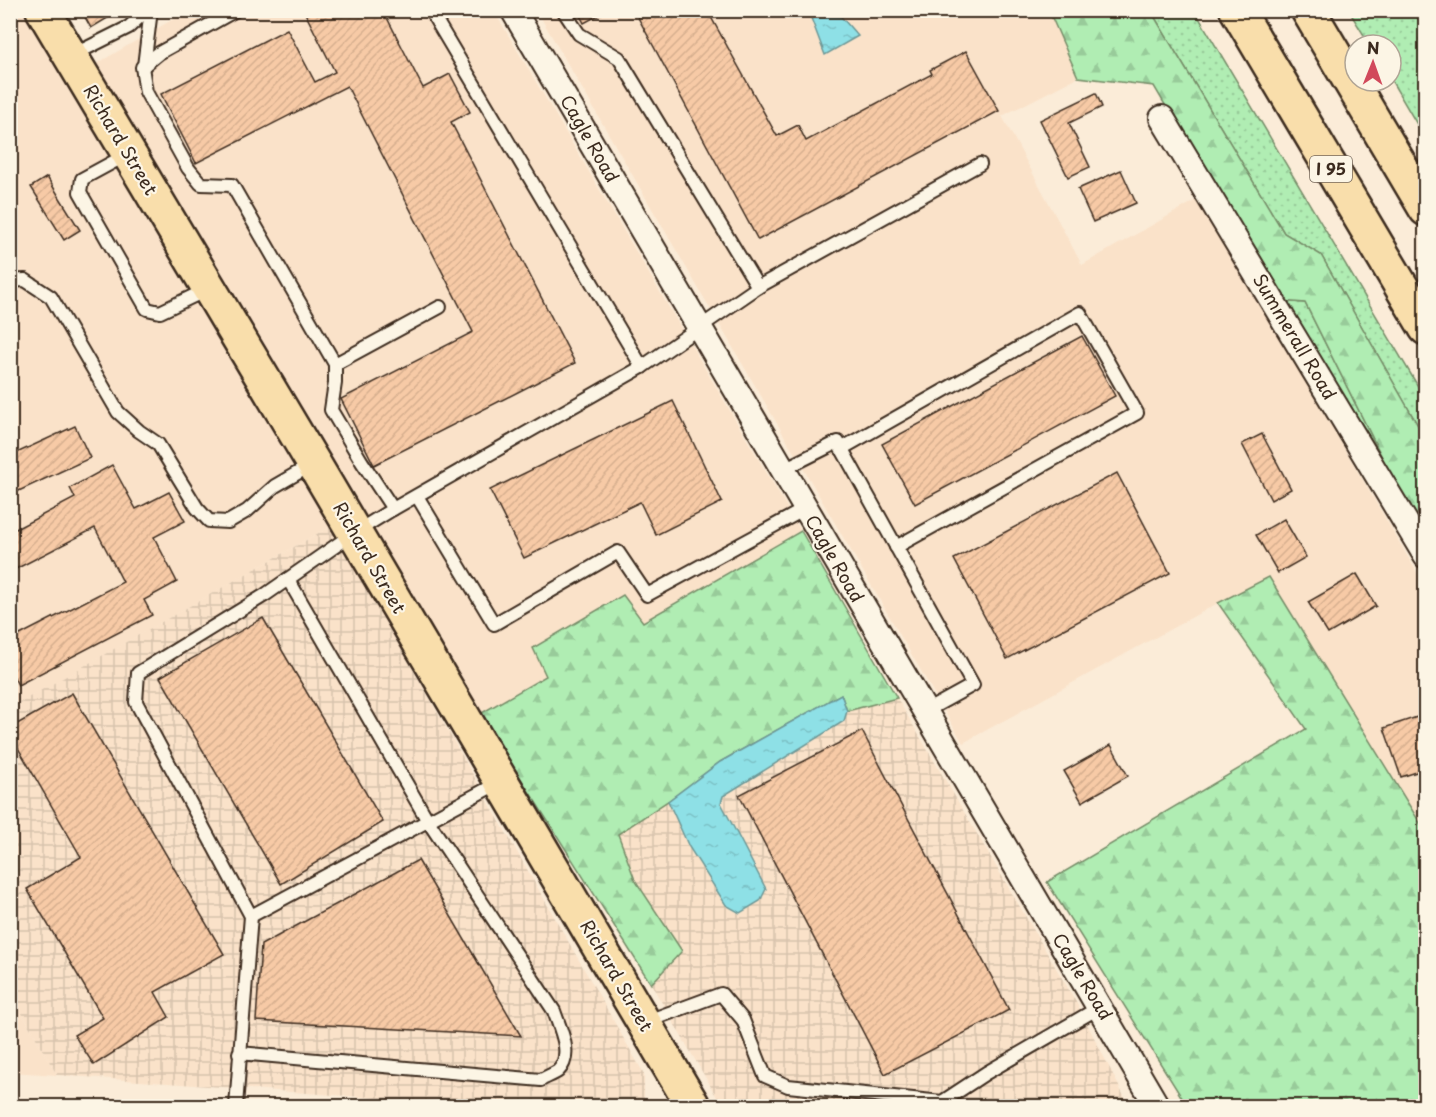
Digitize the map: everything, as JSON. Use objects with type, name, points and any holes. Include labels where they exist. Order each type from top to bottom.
[{"type":"main road","name":"Richard Street","points":[[43,10],[693,1107]]},
{"type":"main road","name":"I 95","points":[[1237,10],[1425,328]]},
{"type":"main road","points":[[1308,10],[1425,209]]},
{"type":"street","name":"Cagle Road","points":[[513,10],[1157,1107]]},
{"type":"street","name":"Summerall Road","points":[[1162,118],[1425,556]]},
{"type":"lane","points":[[70,56],[129,27],[149,10]]},
{"type":"lane","points":[[149,10],[144,66],[142,67],[146,92],[188,168],[201,184],[232,185],[335,364],[331,410],[393,509]]},
{"type":"lane","points":[[144,66],[159,53],[236,10]]},
{"type":"lane","points":[[430,10],[642,367]]},
{"type":"lane","points":[[563,10],[579,34],[619,58],[758,287]]},
{"type":"lane","points":[[129,153],[82,179],[80,192],[147,309],[160,312],[209,289]]},
{"type":"lane","points":[[236,1107],[251,916],[136,702],[138,674],[393,509],[642,367],[758,287],[980,164]]},
{"type":"lane","points":[[10,281],[25,280],[51,297],[118,412],[158,444],[197,508],[209,521],[228,522],[247,512],[275,486],[314,464]]},
{"type":"lane","points":[[335,364],[440,307]]},
{"type":"lane","points":[[841,449],[1080,313],[1137,413],[896,548]]},
{"type":"lane","points":[[782,470],[838,442],[973,685],[924,712]]},
{"type":"lane","points":[[417,496],[494,624],[618,552],[647,596],[805,509]]},
{"type":"lane","points":[[239,1053],[541,1080],[558,1071],[566,1057],[564,1039],[554,1011],[428,821],[288,579]]},
{"type":"lane","points":[[251,916],[501,782]]},
{"type":"lane","points":[[644,1023],[721,994],[743,1020],[765,1076],[788,1086],[942,1102],[986,1073],[1100,1007]]},
{"type":"shaded area","points":[[23,10],[331,526],[11,708],[10,11]]},
{"type":"shaded area","points":[[181,11],[494,11],[801,531],[642,622],[623,595],[533,649],[546,676],[480,714],[91,67],[182,14]]},
{"type":"shaded area","points":[[537,11],[1049,11],[1078,77],[1002,116],[1082,265],[1198,199],[1425,586],[1425,831],[1269,578],[1218,603],[963,743]]},
{"type":"shaded area","points":[[331,526],[644,1074],[644,1098],[631,1106],[486,1106],[57,1075],[11,994],[10,708]]},
{"type":"shaded area","points":[[897,698],[1076,1002],[1129,1106],[722,1106],[651,984],[682,951],[635,880],[618,834],[668,801],[689,847],[721,803],[723,796],[844,721],[847,711]]},
{"type":"shaded area","points":[[11,994],[57,1075],[11,1072]]},
{"type":"green space","points":[[1049,11],[1151,11],[1284,233],[1321,255],[1425,438],[1425,528],[1416,525],[1305,303],[1280,301],[1154,86],[1078,77]]},
{"type":"green space","points":[[1151,11],[1195,11],[1425,398],[1425,438],[1321,255],[1284,233]]},
{"type":"green space","points":[[1349,11],[1425,11],[1425,138],[1399,93],[1403,93],[1403,33],[1363,33]]},
{"type":"green space","points":[[1280,301],[1305,303],[1416,525],[1425,528],[1425,543]]},
{"type":"green space","points":[[801,531],[897,698],[847,711],[841,694],[720,762],[668,801],[618,834],[635,880],[682,951],[651,984],[480,714],[546,676],[533,648],[623,595],[643,622]]},
{"type":"green space","points":[[1269,577],[1425,831],[1425,1106],[1187,1106],[1047,882],[1306,729],[1218,603]]},
{"type":"water","points":[[808,10],[836,11],[858,36],[825,55]]},
{"type":"water","points":[[841,694],[847,711],[844,721],[723,796],[721,803],[766,889],[760,901],[740,913],[726,905],[689,847],[668,801],[720,762]]},
{"type":"building","points":[[81,10],[121,10],[91,28]]},
{"type":"building","points":[[309,10],[383,10],[423,88],[450,74],[470,112],[451,122],[575,363],[374,465],[341,399],[473,332],[347,86],[196,163],[161,94],[287,29],[315,82],[335,72],[305,13]]},
{"type":"building","points":[[577,10],[608,10],[584,23]]},
{"type":"building","points":[[634,10],[707,10],[777,136],[798,125],[806,141],[932,74],[930,70],[966,51],[999,111],[758,240]]},
{"type":"building","points":[[1096,93],[1102,107],[1069,123],[1090,167],[1068,177],[1040,120]]},
{"type":"building","points":[[1121,170],[1136,203],[1093,222],[1078,189]]},
{"type":"building","points":[[47,177],[80,230],[64,240],[31,187]]},
{"type":"building","points":[[1082,336],[1115,396],[915,504],[882,444]]},
{"type":"building","points":[[673,401],[722,502],[656,535],[640,502],[524,558],[490,490]]},
{"type":"building","points":[[75,426],[90,458],[10,495],[10,456]]},
{"type":"building","points":[[1262,434],[1291,489],[1271,500],[1242,444]]},
{"type":"building","points":[[112,465],[136,509],[169,492],[185,521],[154,537],[177,582],[144,600],[152,615],[18,685],[10,670],[10,640],[123,582],[95,528],[10,572],[10,532],[75,498],[70,488]]},
{"type":"building","points":[[1117,473],[1170,573],[1007,659],[954,559]]},
{"type":"building","points":[[1284,519],[1306,557],[1278,573],[1256,535]]},
{"type":"building","points":[[1357,574],[1376,606],[1328,634],[1308,602]]},
{"type":"building","points":[[263,618],[383,822],[281,884],[160,677]]},
{"type":"building","points":[[72,693],[224,954],[155,992],[169,1017],[94,1065],[74,1035],[103,1018],[27,889],[81,857],[10,734],[10,728]]},
{"type":"building","points":[[1426,714],[1426,769],[1401,777],[1384,728]]},
{"type":"building","points":[[862,731],[1009,1010],[885,1074],[739,795]]},
{"type":"building","points":[[1111,745],[1128,776],[1082,802],[1064,771]]},
{"type":"building","points":[[418,860],[521,1036],[256,1021],[261,945]]}]
